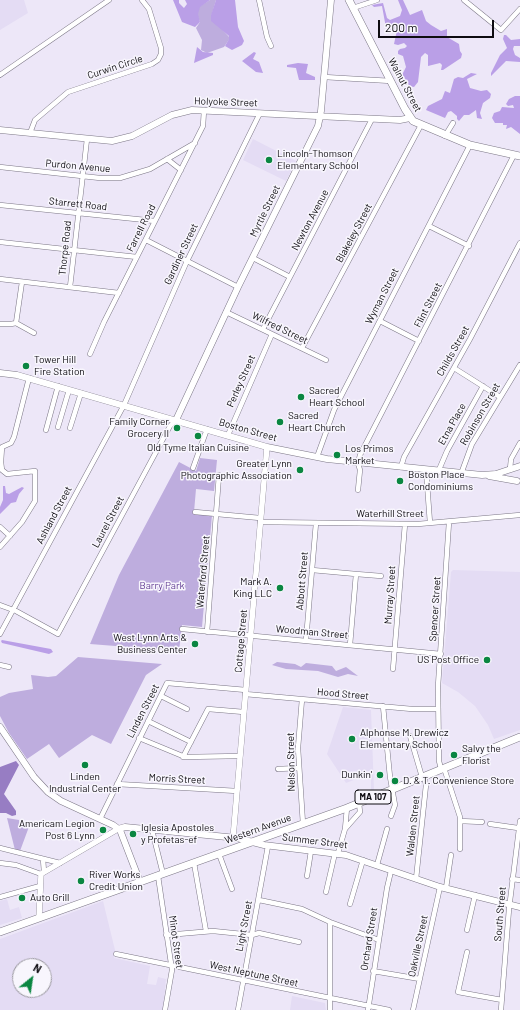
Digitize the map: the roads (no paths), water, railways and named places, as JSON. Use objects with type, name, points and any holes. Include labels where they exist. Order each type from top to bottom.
[{"type":"main road","name":"Myrtle Street","points":[[176,420],[238,287],[315,132],[321,116],[331,0]]},
{"type":"main road","name":"Walnut Street","points":[[349,0],[410,118],[421,125],[470,146],[517,156]]},
{"type":"main road","name":"Holyoke Street","points":[[0,130],[109,141],[122,140],[135,135],[174,114],[188,111],[204,110],[400,120],[410,118]]},
{"type":"main road","name":"Boston Street","points":[[0,373],[14,374],[267,446],[317,457],[438,472],[482,475],[496,474],[520,466]]},
{"type":"main road","points":[[510,469],[512,478],[518,482]]},
{"type":"main road","points":[[482,475],[518,482]]},
{"type":"main road","points":[[0,727],[34,777],[48,792],[62,801],[118,829],[140,882]]},
{"type":"main road","name":"Western Avenue","points":[[0,932],[347,808],[520,737]]},
{"type":"main road","name":"Summer Street","points":[[118,829],[125,827],[233,838],[268,846],[336,853],[363,860],[391,871],[443,887],[520,907]]},
{"type":"street","points":[[0,75],[109,0]]},
{"type":"street","name":"Curwin Circle","points":[[30,133],[34,121],[68,92],[152,64],[158,60],[161,54],[161,48],[149,9],[142,0]]},
{"type":"street","points":[[259,0],[267,39],[271,46]]},
{"type":"street","points":[[353,8],[377,0]]},
{"type":"street","points":[[464,0],[497,28],[503,29],[520,9]]},
{"type":"street","points":[[324,77],[391,81]]},
{"type":"street","name":"Farrell Road","points":[[90,354],[119,292],[204,124],[204,110]]},
{"type":"street","name":"Gardiner Street","points":[[124,405],[187,261],[260,113]]},
{"type":"street","name":"Newton Avenue","points":[[263,329],[372,119]]},
{"type":"street","points":[[445,136],[453,123]]},
{"type":"street","name":"Blakeley Street","points":[[302,348],[421,125]]},
{"type":"street","name":"Thorpe Road","points":[[70,287],[87,139]]},
{"type":"street","name":"Purdon Avenue","points":[[0,167],[105,178],[126,177],[145,171],[195,143]]},
{"type":"street","name":"Wyman Street","points":[[317,457],[332,413],[470,146]]},
{"type":"street","name":"Flint Street","points":[[358,463],[419,341],[517,156]]},
{"type":"street","points":[[167,159],[181,170]]},
{"type":"street","name":"Starrett Road","points":[[0,205],[155,221]]},
{"type":"street","points":[[429,226],[469,246]]},
{"type":"street","points":[[146,240],[238,287]]},
{"type":"street","points":[[0,242],[137,257]]},
{"type":"street","name":"Childs Street","points":[[400,467],[520,242]]},
{"type":"street","points":[[253,258],[290,277]]},
{"type":"street","points":[[0,279],[119,292]]},
{"type":"street","points":[[16,323],[22,282]]},
{"type":"street","name":"Wilfred Street","points":[[226,312],[326,360]]},
{"type":"street","points":[[380,321],[419,341]]},
{"type":"street","points":[[0,324],[16,323],[34,334]]},
{"type":"street","name":"Perley Street","points":[[228,435],[272,334]]},
{"type":"street","name":"Robinson Street","points":[[461,474],[472,444],[520,365]]},
{"type":"street","points":[[454,368],[500,397]]},
{"type":"street","points":[[0,546],[21,524],[34,503],[34,471],[7,474],[3,472],[1,467],[1,449],[13,440],[29,378]]},
{"type":"street","points":[[46,430],[58,386]]},
{"type":"street","name":"Etna Place","points":[[438,472],[448,448],[483,386]]},
{"type":"street","points":[[58,427],[69,390]]},
{"type":"street","points":[[70,428],[81,393]]},
{"type":"street","name":"Ashland Street","points":[[0,634],[124,405]]},
{"type":"street","name":"Laurel Street","points":[[13,610],[58,634],[170,426],[176,420]]},
{"type":"street","points":[[194,468],[207,429]]},
{"type":"street","points":[[510,469],[511,459],[520,443]]},
{"type":"street","name":"Cottage Street","points":[[233,838],[267,446]]},
{"type":"street","points":[[358,463],[360,470],[358,490]]},
{"type":"street","points":[[426,470],[430,523]]},
{"type":"street","name":"Waterford Street","points":[[207,632],[220,475]]},
{"type":"street","name":"Waterhill Street","points":[[195,512],[260,520],[316,523],[405,524],[449,522],[520,515]]},
{"type":"street","name":"Spencer Street","points":[[449,522],[438,709],[440,761],[460,821],[460,849]]},
{"type":"street","name":"Abbott Street","points":[[306,640],[316,523]]},
{"type":"street","name":"Murray Street","points":[[393,669],[405,524]]},
{"type":"street","points":[[0,527],[10,536]]},
{"type":"street","points":[[312,570],[381,576]]},
{"type":"street","points":[[350,644],[356,574]]},
{"type":"street","points":[[0,605],[13,610]]},
{"type":"street","name":"Woodman Street","points":[[182,629],[395,648],[441,654]]},
{"type":"street","points":[[0,666],[9,667]]},
{"type":"street","name":"Linden Street","points":[[100,819],[166,684],[169,683],[246,692]]},
{"type":"street","name":"Hood Street","points":[[246,692],[302,699],[438,709]]},
{"type":"street","points":[[161,696],[187,709]]},
{"type":"street","name":"Nelson Street","points":[[302,699],[298,741],[303,824]]},
{"type":"street","points":[[383,706],[395,806],[391,816]]},
{"type":"street","points":[[184,757],[208,709],[244,712]]},
{"type":"street","points":[[148,721],[191,742]]},
{"type":"street","name":"Walden Street","points":[[410,736],[426,785],[416,879]]},
{"type":"street","points":[[139,738],[184,757],[240,756]]},
{"type":"street","points":[[278,769],[299,768]]},
{"type":"street","name":"Morris Street","points":[[117,784],[237,791]]},
{"type":"street","points":[[345,829],[360,812],[359,803]]},
{"type":"street","points":[[326,892],[336,853],[345,829],[347,808]]},
{"type":"street","points":[[460,821],[482,822]]},
{"type":"street","points":[[490,824],[519,825]]},
{"type":"street","name":"South Street","points":[[501,1010],[509,904],[519,825]]},
{"type":"street","points":[[0,863],[16,865],[42,873],[96,840],[118,829]]},
{"type":"street","points":[[377,865],[387,829]]},
{"type":"street","name":"Minot Street","points":[[152,830],[161,875],[166,935],[172,970],[165,1010]]},
{"type":"street","name":"Light Street","points":[[238,1010],[268,846]]},
{"type":"street","points":[[0,848],[60,863]]},
{"type":"street","points":[[307,876],[311,851]]},
{"type":"street","points":[[219,854],[232,889]]},
{"type":"street","name":"Oakville Street","points":[[413,1010],[451,855]]},
{"type":"street","points":[[39,918],[40,886],[44,859]]},
{"type":"street","points":[[350,904],[363,860]]},
{"type":"street","points":[[194,863],[206,931]]},
{"type":"street","name":"Orchard Street","points":[[368,1008],[391,871]]},
{"type":"street","points":[[512,879],[520,880]]},
{"type":"street","points":[[0,897],[40,886]]},
{"type":"street","points":[[468,930],[475,895]]},
{"type":"street","points":[[259,900],[302,909],[330,922],[379,940]]},
{"type":"street","points":[[330,922],[330,1010]]},
{"type":"street","points":[[166,935],[206,931],[252,935],[259,933],[299,942]]},
{"type":"street","points":[[466,952],[458,992],[502,1000]]},
{"type":"street","name":"West Neptune Street","points":[[116,954],[368,1008],[389,1010]]},
{"type":"street","points":[[373,971],[420,979]]},
{"type":"place","name":"Lincoln-Thomson Elementary School","points":[[269,160]]},
{"type":"place","name":"Tower Hill Fire Station","points":[[26,366]]},
{"type":"place","name":"Sacred Heart School","points":[[301,397]]},
{"type":"place","name":"Sacred Heart Church","points":[[280,422]]},
{"type":"place","name":"Family Corner Grocery II","points":[[177,428]]},
{"type":"place","name":"Old Tyme Italian Cuisine","points":[[198,436]]},
{"type":"place","name":"Los Primos Market","points":[[337,455]]},
{"type":"place","name":"Greater Lynn Photographic Association","points":[[300,470]]},
{"type":"place","name":"Boston Place Condominiums","points":[[400,481]]},
{"type":"place","name":"Mark A. King LLC","points":[[280,588]]},
{"type":"place","name":"West Lynn Arts & Business Center","points":[[195,644]]},
{"type":"place","name":"US Post Office","points":[[487,660]]},
{"type":"place","name":"Alphonse M. Drewicz Elementary School","points":[[352,739]]},
{"type":"place","name":"Salvy the Florist","points":[[454,755]]},
{"type":"place","name":"Linden Industrial Center","points":[[85,765]]},
{"type":"place","name":"Dunkin'","points":[[380,775]]},
{"type":"place","name":"D. & T. Convenience Store","points":[[395,781]]},
{"type":"place","name":"Americam Legion Post 6 Lynn","points":[[103,830]]},
{"type":"place","name":"Iglesia Apostoles y Profetas-ef","points":[[133,834]]},
{"type":"place","name":"River Works Credit Union","points":[[81,881]]},
{"type":"place","name":"Auto Grill","points":[[22,898]]},
{"type":"park label","name":"Barry Park","points":[[162,586]]}]
